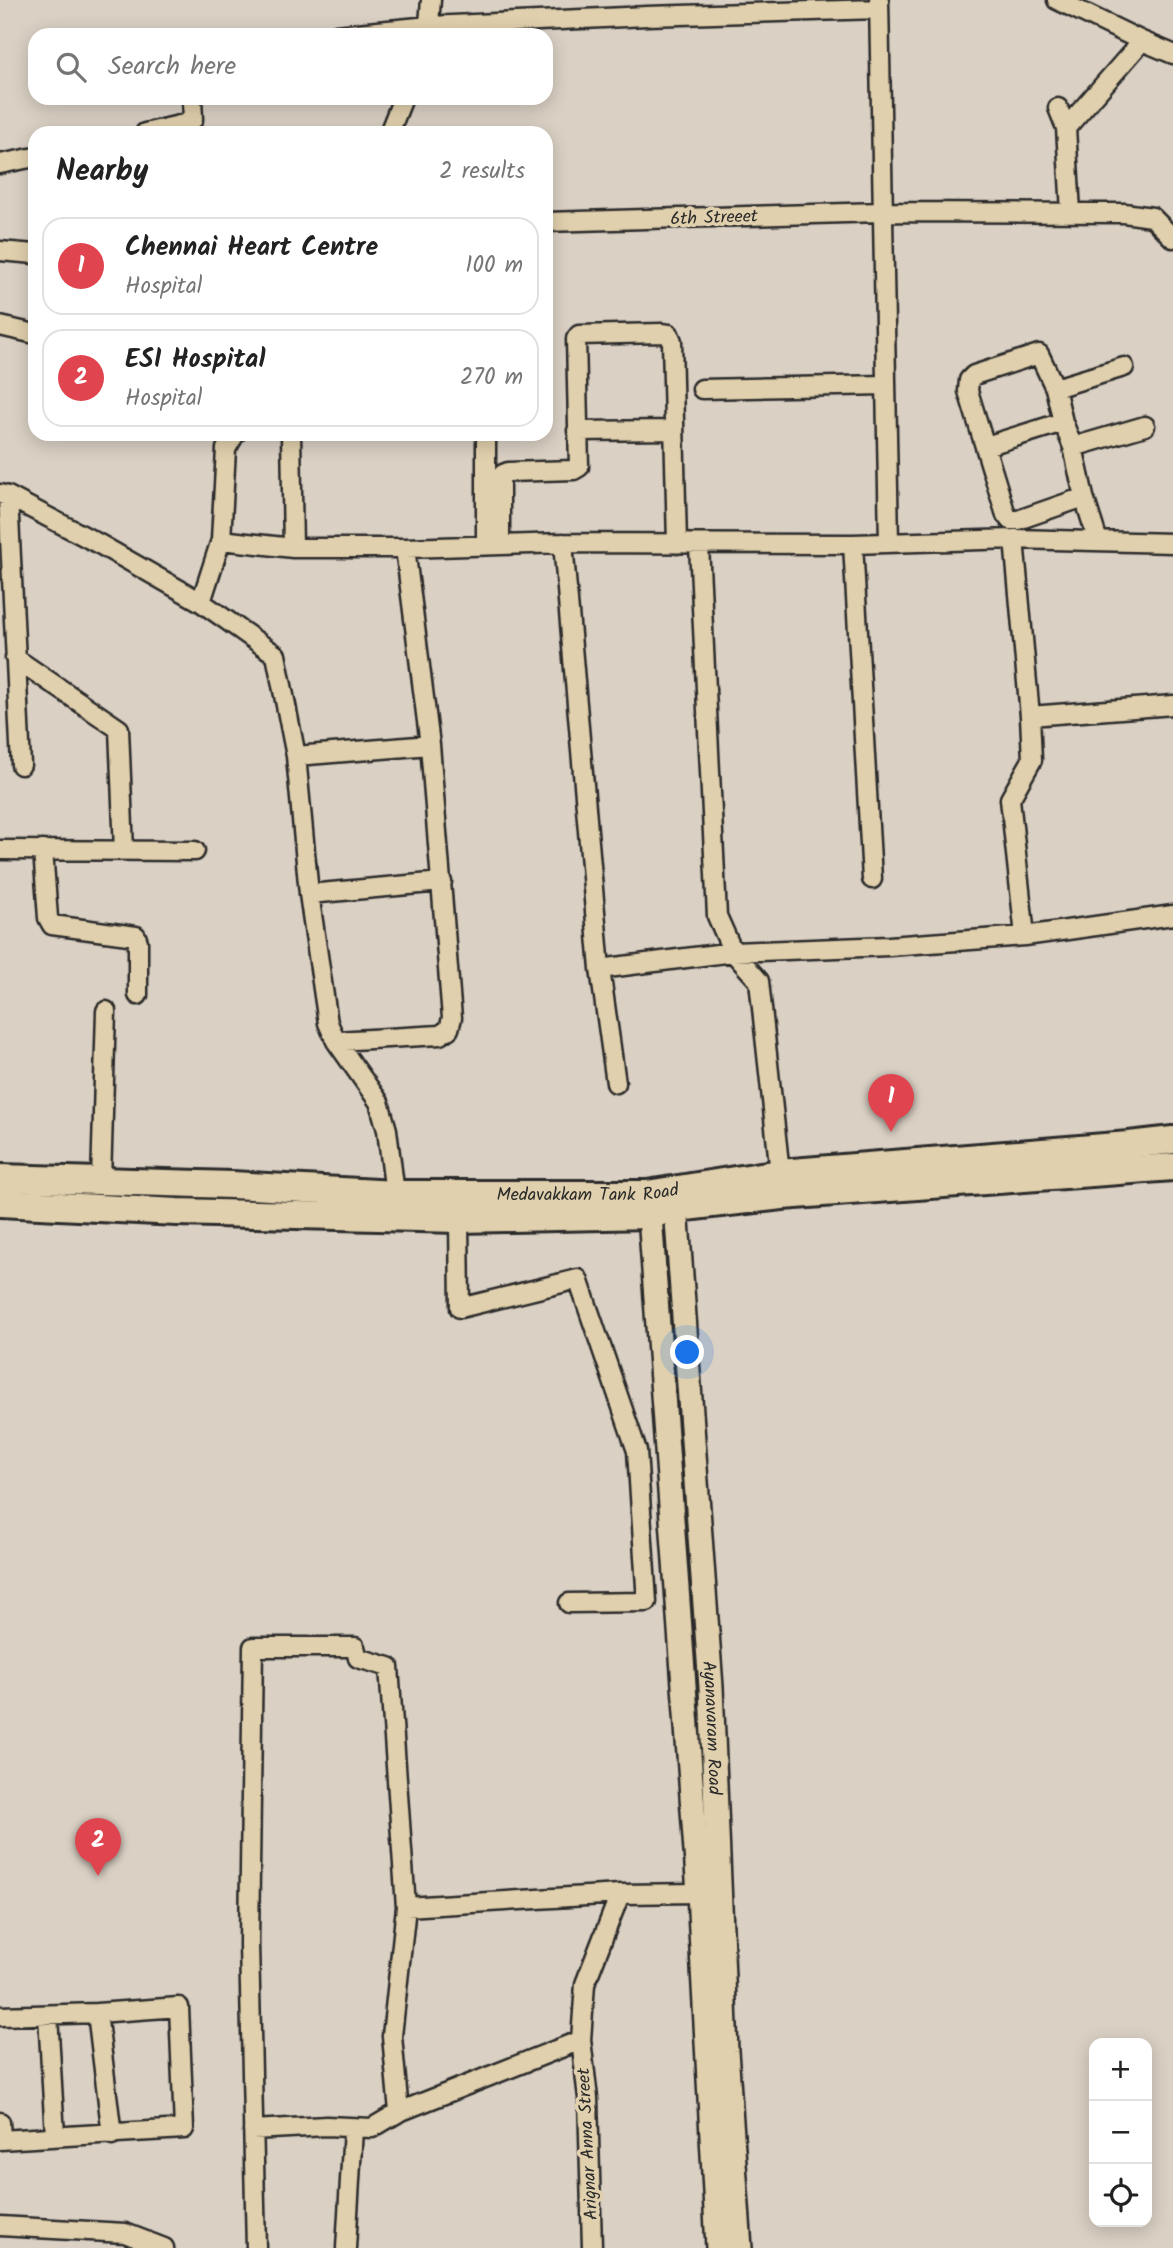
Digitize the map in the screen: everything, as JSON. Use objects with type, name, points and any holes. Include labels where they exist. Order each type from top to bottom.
[{"type":"main road","name":"Medavakkam Tank Road","points":[[0,1203],[177,1212],[459,1219],[649,1204],[780,1174],[1173,1140]]},
{"type":"main road","name":"Medavakkam Tank Road","points":[[675,1198],[782,1196],[1173,1167]]},
{"type":"main road","name":"Medavakkam Tank Road","points":[[0,1178],[241,1185],[649,1204]]},
{"type":"street","points":[[429,28],[431,0]]},
{"type":"street","points":[[1057,0],[1173,54]]},
{"type":"street","points":[[457,28],[647,8],[879,4],[889,543]]},
{"type":"street","points":[[1066,128],[1142,41]]},
{"type":"street","points":[[187,126],[193,119],[192,105]]},
{"type":"street","points":[[392,126],[400,105]]},
{"type":"street","points":[[1058,108],[1066,128],[1071,212]]},
{"type":"street","points":[[0,164],[28,158]]},
{"type":"street","name":"6th Streeet","points":[[553,222],[881,212],[1071,212],[1140,214],[1152,217],[1173,238]]},
{"type":"street","points":[[0,251],[28,253]]},
{"type":"street","points":[[0,326],[28,332]]},
{"type":"street","points":[[493,545],[500,480],[503,474],[574,470],[579,467],[576,339],[579,335],[661,333],[669,334],[671,341],[677,544]]},
{"type":"street","points":[[1084,497],[1018,520],[1010,520],[968,391],[969,380],[974,375],[1039,354],[1055,388],[1062,422],[1073,447],[1084,497],[1098,541]]},
{"type":"street","points":[[1055,388],[1124,367]]},
{"type":"street","points":[[702,389],[885,385]]},
{"type":"street","points":[[986,446],[1062,422]]},
{"type":"street","points":[[1073,447],[1145,426]]},
{"type":"street","points":[[577,430],[674,430]]},
{"type":"street","points":[[201,602],[221,540],[226,449],[231,441]]},
{"type":"street","points":[[291,441],[293,548]]},
{"type":"street","points":[[486,441],[493,545]]},
{"type":"street","points":[[4,495],[101,545],[201,602],[276,655],[296,756],[309,894],[328,1023],[336,1041],[379,1102],[387,1130],[395,1194]]},
{"type":"street","points":[[4,495],[21,765]]},
{"type":"street","points":[[1014,539],[1032,760],[1010,799],[1025,936]]},
{"type":"street","points":[[221,540],[293,548],[564,543],[853,544],[1014,539],[1173,543]]},
{"type":"street","points":[[564,543],[600,969],[616,1083]]},
{"type":"street","points":[[699,544],[717,916],[733,952],[760,981],[780,1174]]},
{"type":"street","points":[[853,544],[872,879]]},
{"type":"street","points":[[336,1041],[440,1035],[449,1029],[452,1018],[430,745],[405,548]]},
{"type":"street","points":[[15,658],[119,729],[124,851]]},
{"type":"street","points":[[1030,716],[1173,705]]},
{"type":"street","points":[[296,756],[430,745]]},
{"type":"street","points":[[0,850],[195,851]]},
{"type":"street","points":[[43,850],[48,918],[52,925],[136,936],[138,995]]},
{"type":"street","points":[[309,894],[442,882]]},
{"type":"street","points":[[600,969],[733,952],[889,946],[1025,936],[1173,915]]},
{"type":"street","points":[[101,1181],[106,1011]]},
{"type":"street","name":"Ayanavaram Road","points":[[675,1198],[711,1687],[726,2051],[740,2248]]},
{"type":"street","name":"Ayanavaram Road","points":[[649,1204],[699,1893],[718,2248]]},
{"type":"street","points":[[459,1219],[460,1308],[579,1279],[637,1451],[647,1602],[569,1603]]},
{"type":"street","points":[[256,2248],[249,1944],[253,1647],[355,1647],[358,1658],[390,1667],[406,1907],[392,2036],[399,2112]]},
{"type":"street","points":[[406,1907],[620,1894],[699,1893]]},
{"type":"street","name":"Arignar Anna Street","points":[[592,2248],[588,2098],[581,2040],[585,1984],[620,1894]]},
{"type":"street","points":[[0,2016],[179,2007],[184,2129],[1,2140],[0,2122]]},
{"type":"street","points":[[97,2013],[112,2135]]},
{"type":"street","points":[[48,2015],[55,2136]]},
{"type":"street","points":[[253,2130],[326,2126],[372,2128],[399,2112],[581,2040]]},
{"type":"street","points":[[346,2248],[353,2129]]},
{"type":"street","points":[[0,2226],[125,2233],[162,2248]]},
{"type":"place","name":"Chennai Heart Centre","points":[[891,1132]]},
{"type":"place","name":"ESI Hospital","points":[[98,1876]]}]
